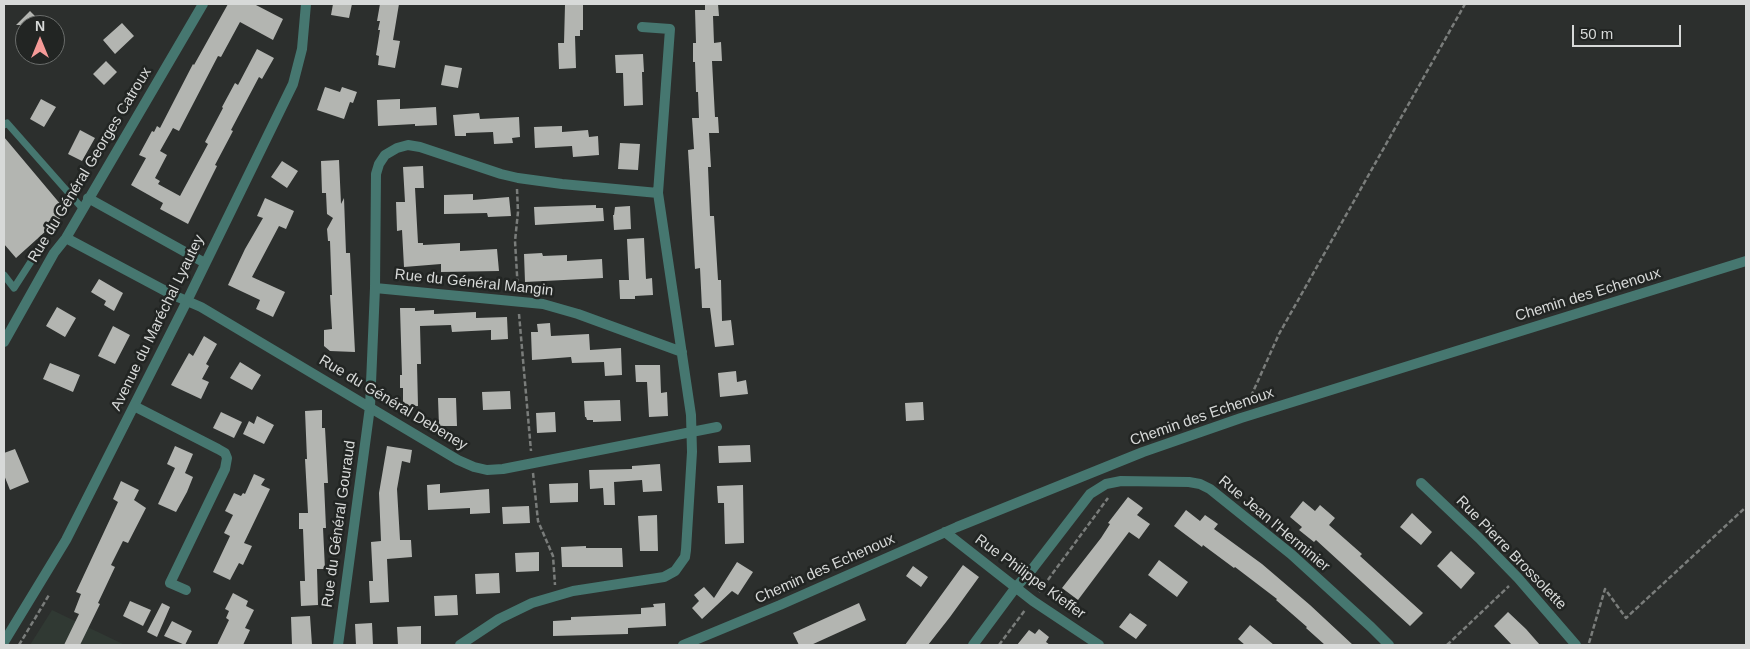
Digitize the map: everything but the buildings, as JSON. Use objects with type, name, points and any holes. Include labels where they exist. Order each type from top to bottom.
[{"type":"street","name":"Rue du Général Georges Catroux","points":[[4,342],[54,253],[66,238],[203,4]]},
{"type":"street","name":"Avenue du Maréchal Lyautey","points":[[4,642],[66,540],[187,301],[293,84],[302,50],[306,4]]},
{"type":"street","points":[[460,645],[513,611],[532,603],[555,596],[664,577],[675,571],[681,564],[686,550],[692,432],[658,192],[670,29],[642,28]]},
{"type":"street","name":"Rue du Général Gouraud","points":[[338,645],[370,407],[375,288],[376,174],[379,164],[385,155],[397,148],[408,145],[420,147],[518,178],[562,184],[658,192]]},
{"type":"street","points":[[88,198],[205,263]]},
{"type":"street","name":"Rue du Général Debeney","points":[[66,238],[187,301],[202,306],[458,460],[474,467],[487,470],[503,469],[717,426]]},
{"type":"street","name":"Chemin des Echenoux","points":[[683,645],[772,609],[945,532],[1143,452],[1241,418],[1746,261]]},
{"type":"street","name":"Rue du Général Mangin","points":[[375,288],[518,301],[560,308],[682,352]]},
{"type":"street","points":[[134,406],[218,449],[225,453],[227,458],[225,469],[170,583],[186,590]]},
{"type":"street","name":"Rue Jean l'Herminier","points":[[973,645],[1016,587],[1030,572],[1090,494],[1106,484],[1121,480],[1189,482],[1200,484],[1210,489],[1291,554],[1389,645]]},
{"type":"street","name":"Rue Pierre Brossolette","points":[[1421,483],[1518,578],[1576,645]]},
{"type":"street","name":"Rue Philippe Kieffer","points":[[945,532],[1032,601],[1099,645]]},
{"type":"lane","points":[[4,125],[7,123],[82,208]]},
{"type":"lane","points":[[4,275],[14,288],[41,246]]},
{"type":"path","points":[[1241,418],[1279,334],[1465,4]]},
{"type":"path","points":[[518,178],[518,212],[515,241],[518,301],[532,464],[538,521],[553,556],[555,596]]},
{"type":"path","points":[[999,645],[1113,492],[1106,484]]},
{"type":"path","points":[[1588,645],[1605,589],[1626,618],[1746,507]]},
{"type":"path","points":[[1447,645],[1518,578]]},
{"type":"shaded area","points":[[52,610],[125,645],[30,645]]}]
